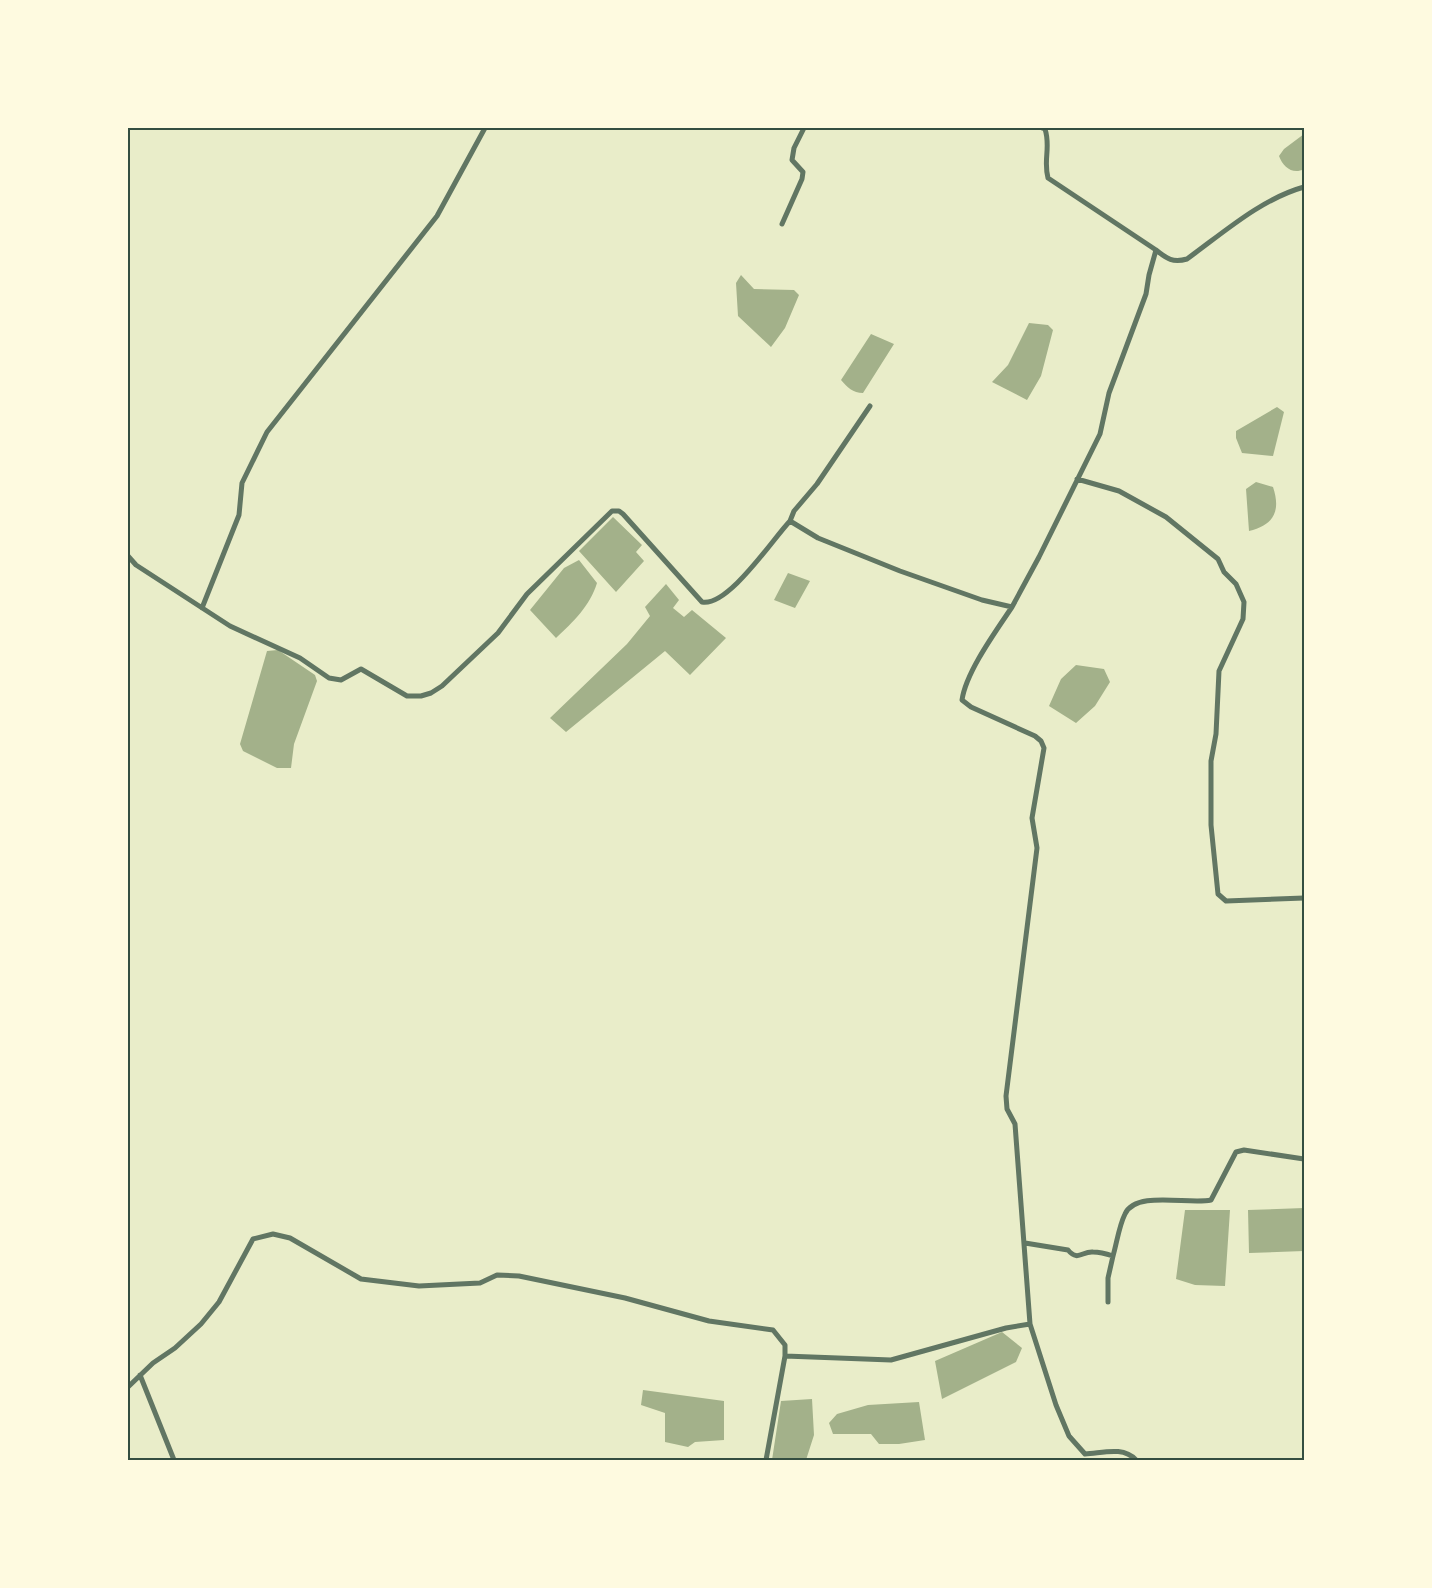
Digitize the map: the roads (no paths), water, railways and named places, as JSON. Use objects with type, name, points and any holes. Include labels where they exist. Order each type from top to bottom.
[{"type":"street","points":[[202,608],[239,515],[242,483],[267,432],[437,216],[484,128]]},
{"type":"street","points":[[782,224],[802,179],[803,172],[792,160],[794,148],[804,128]]},
{"type":"street","points":[[1042,128],[1045,130],[1049,142],[1045,167],[1048,178],[1156,250],[1167,260],[1177,262],[1187,259],[1286,192],[1304,187]]},
{"type":"street","points":[[1085,1454],[1068,1436],[1030,1324],[1015,1124],[1007,1109],[1006,1096],[1037,848],[1032,818],[1044,748],[1041,741],[1035,736],[972,707],[962,700],[964,690],[988,643],[1012,607],[1040,558],[1100,434],[1109,393],[1146,294],[1148,275],[1156,250]]},
{"type":"street","points":[[128,556],[136,566],[230,626],[300,658],[329,678],[341,680],[361,669],[407,696],[421,696],[442,686],[498,633],[527,594],[612,510],[623,514],[702,602],[710,603],[719,599],[753,566],[790,521],[794,511],[817,484],[870,406]]},
{"type":"street","points":[[1077,479],[1119,491],[1166,517],[1218,559],[1224,572],[1236,584],[1244,602],[1243,620],[1219,671],[1216,734],[1211,761],[1211,825],[1218,894],[1226,902],[1304,898]]},
{"type":"street","points":[[790,521],[818,538],[886,566],[982,600],[1012,607]]},
{"type":"street","points":[[1108,1302],[1108,1278],[1113,1256],[1125,1214],[1130,1206],[1144,1201],[1203,1202],[1211,1200],[1236,1152],[1244,1150],[1304,1159]]},
{"type":"street","points":[[128,1387],[140,1375],[176,1348],[201,1324],[219,1302],[253,1239],[273,1234],[296,1241],[335,1266],[361,1279],[419,1286],[480,1283],[497,1275],[519,1276],[625,1298],[709,1321],[773,1330],[785,1346],[785,1356],[766,1460]]},
{"type":"street","points":[[1025,1243],[1068,1250],[1072,1256],[1078,1257],[1091,1251],[1113,1256]]},
{"type":"street","points":[[785,1356],[891,1360],[1006,1328],[1030,1324]]},
{"type":"street","points":[[140,1375],[174,1460]]},
{"type":"street","points":[[1085,1454],[1119,1451],[1129,1453],[1136,1460]]},
{"type":"street","points":[[1084,1460],[1085,1454]]}]
